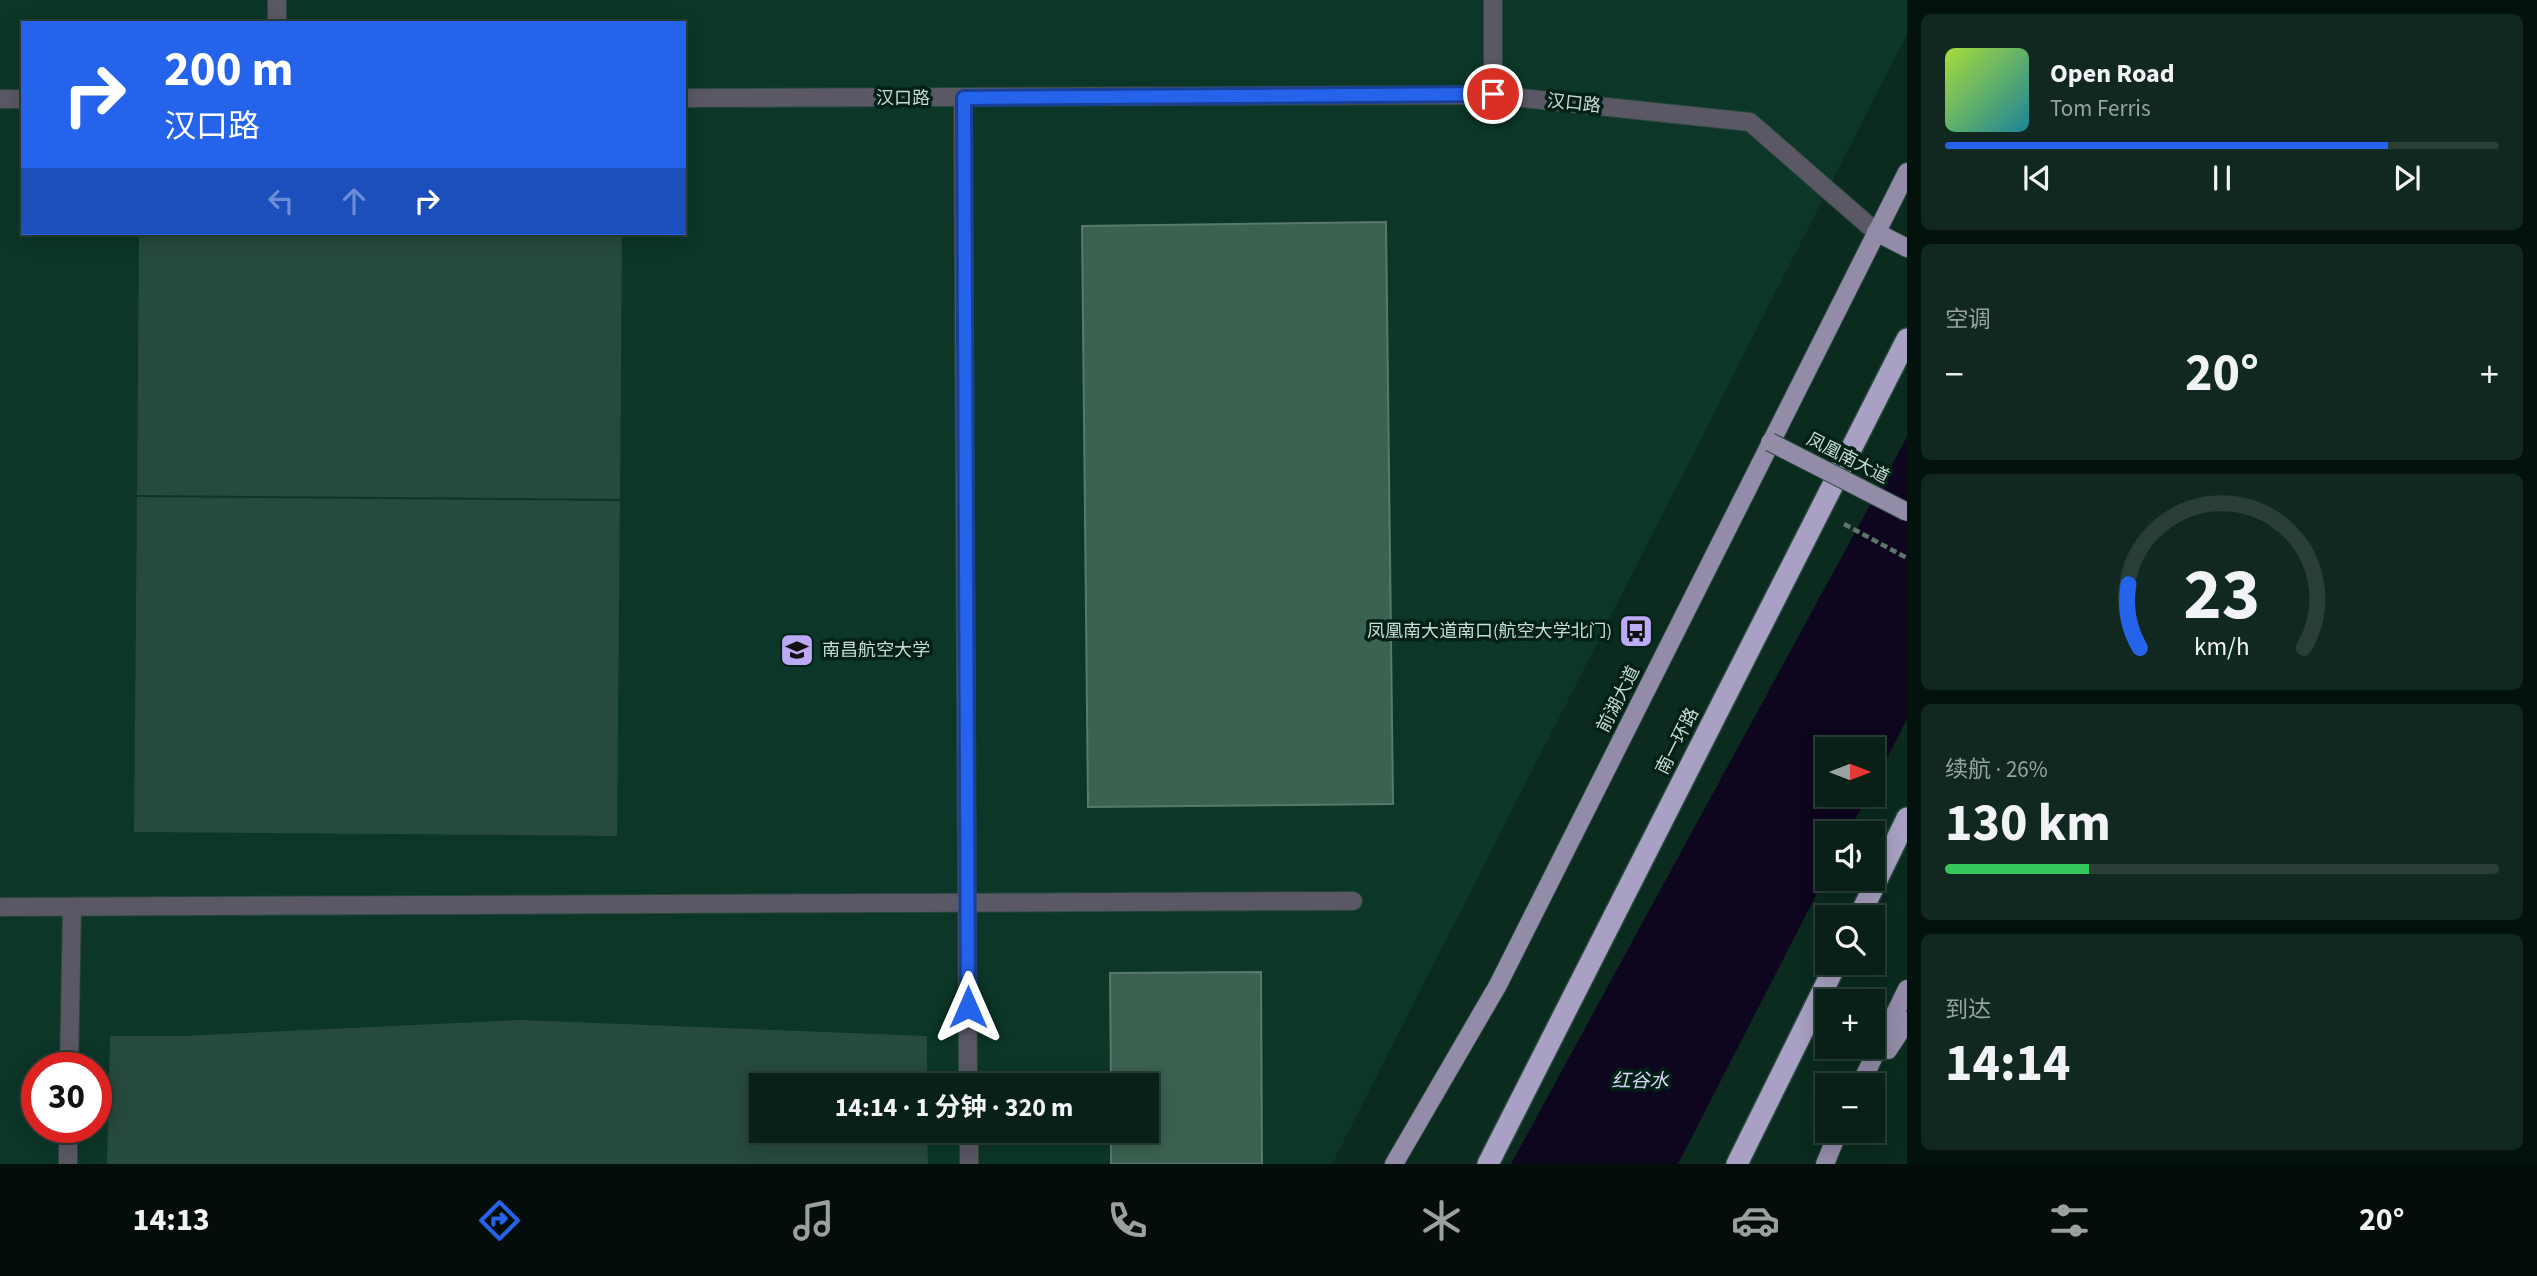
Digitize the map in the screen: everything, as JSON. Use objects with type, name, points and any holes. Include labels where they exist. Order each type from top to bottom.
[{"type":"highway","name":"南一环路","points":[[1488,1164],[1907,339]]},
{"type":"highway","points":[[1865,905],[1907,818]]},
{"type":"highway","points":[[1737,1164],[1831,975]]},
{"type":"highway","points":[[1746,1164],[1782,1077]]},
{"type":"highway","points":[[1482,1164],[1508,1123]]},
{"type":"main road","name":"前湖大道","points":[[1394,1164],[1498,985],[1907,172]]},
{"type":"main road","points":[[1876,232],[1907,248]]},
{"type":"main road","name":"凤凰南大道","points":[[1770,442],[1907,512]]},
{"type":"main road","points":[[1868,1073],[1907,989]]},
{"type":"main road","points":[[1870,1073],[1907,1021]]},
{"type":"main road","points":[[1825,1164],[1834,1143]]},
{"type":"street","points":[[277,0],[277,21]]},
{"type":"street","points":[[1493,0],[1493,94]]},
{"type":"street","name":"汉口路","points":[[686,98],[1493,94],[1750,122],[1876,232]]},
{"type":"street","points":[[964,98],[968,1073]]},
{"type":"street","points":[[0,99],[21,99]]},
{"type":"street","points":[[0,907],[1353,901]]},
{"type":"street","points":[[69,1052],[72,907]]},
{"type":"street","points":[[68,1143],[68,1164]]},
{"type":"street","points":[[969,1143],[969,1164]]},
{"type":"path","points":[[1844,524],[1907,558]]},
{"type":"shaded area","name":"南昌航空大学","points":[[0,0],[1907,0],[1907,34],[1332,1164],[0,1164]]},
{"type":"shaded area","points":[[139,235],[622,235],[620,499],[137,495]]},
{"type":"shaded area","points":[[137,497],[620,501],[617,836],[134,832]]},
{"type":"shaded area","points":[[521,1020],[927,1036],[927,1073],[749,1073],[749,1143],[927,1143],[928,1164],[107,1164],[107,1143],[112,1143],[110,1036],[182,1036]]},
{"type":"water","name":"红谷水","points":[[1907,437],[1907,719],[1885,762],[1885,737],[1815,737],[1815,807],[1862,807],[1854,821],[1815,821],[1815,891],[1818,891],[1678,1164],[1511,1164]]},
{"type":"building","points":[[1386,222],[1393,804],[1088,807],[1082,226]]},
{"type":"building","points":[[1261,972],[1262,1164],[1111,1164],[1111,1143],[1159,1143],[1159,1073],[1111,1073],[1110,973]]},
{"type":"place","name":"凤凰南大道南口(航空大学北门)","points":[[1636,631]]},
{"type":"place","name":"南昌航空大学","points":[[797,650]]},
{"type":"route","points":[[968,1007],[964,98],[1493,94]]}]
